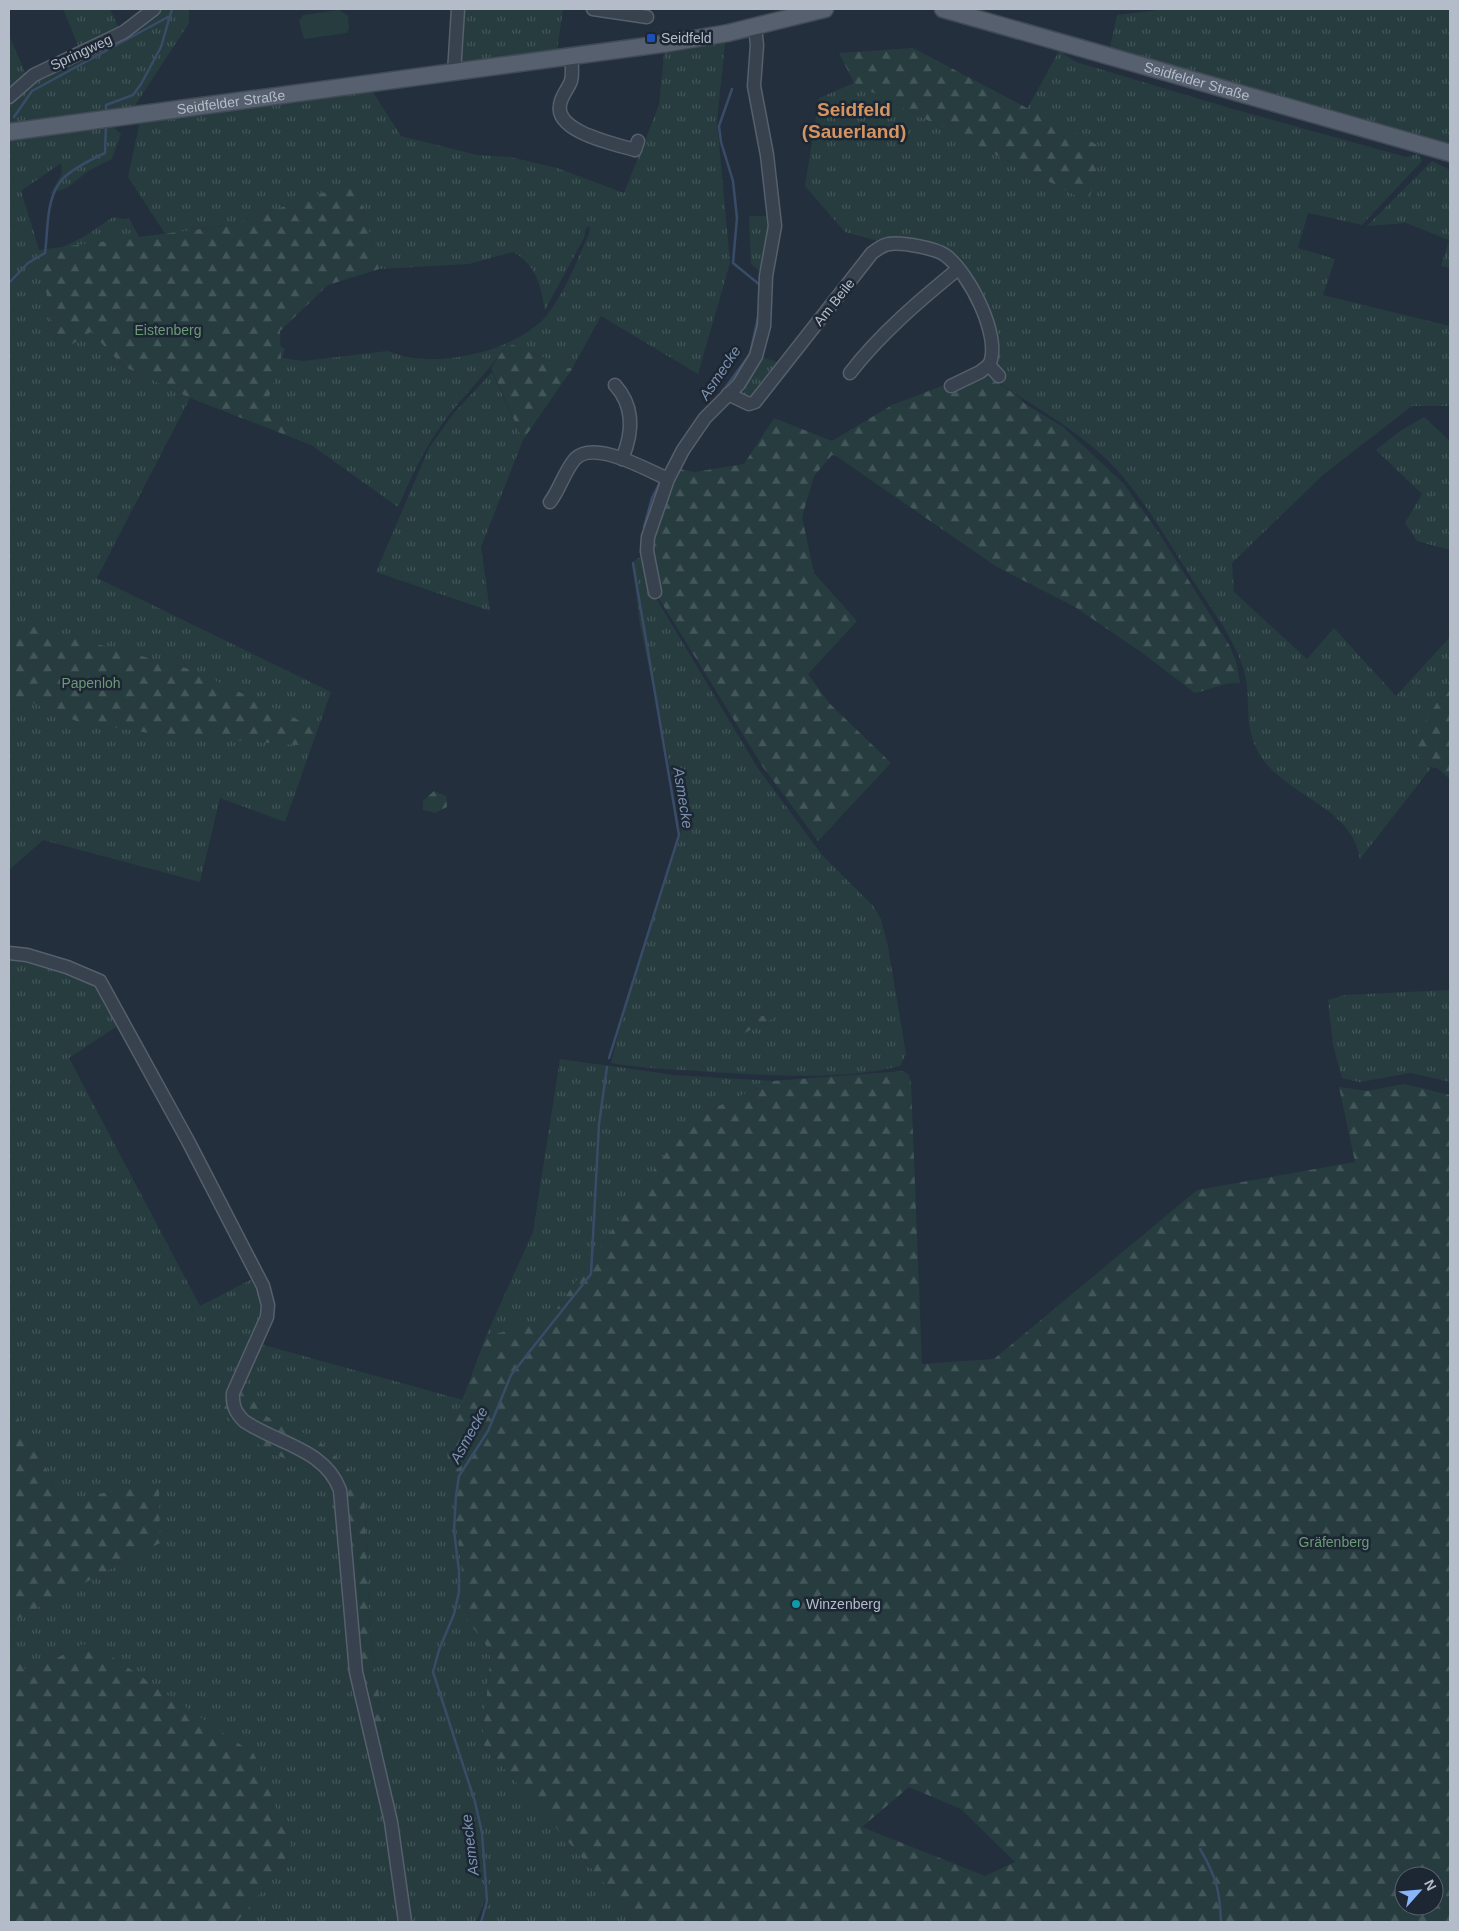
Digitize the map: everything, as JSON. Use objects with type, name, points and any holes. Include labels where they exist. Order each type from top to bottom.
[{"type":"main road","name":"Seidfelder Straße","points":[[9,132],[679,42],[755,27],[825,9]]},
{"type":"main road","name":"Seidfelder Straße","points":[[943,9],[1450,153]]},
{"type":"street","name":"Springweg","points":[[9,97],[34,75],[124,32],[154,9]]},
{"type":"street","points":[[454,73],[458,9]]},
{"type":"street","points":[[592,9],[647,17]]},
{"type":"street","points":[[655,592],[647,551],[648,537],[668,479],[683,450],[705,418],[739,384],[756,356],[764,326],[766,276],[775,226],[767,155],[754,86],[757,45],[755,27]]},
{"type":"street","points":[[571,57],[571,82],[560,105],[562,118],[566,124],[586,134],[635,150],[638,141]]},
{"type":"street","name":"Am Beile","points":[[728,394],[749,404],[755,402],[872,253],[882,246],[895,244],[938,251],[951,260],[958,269],[988,323],[993,353],[989,365]]},
{"type":"street","points":[[850,373],[866,352],[958,269]]},
{"type":"street","points":[[951,386],[980,372],[989,365],[999,376]]},
{"type":"street","points":[[615,385],[623,394],[631,422],[631,435],[622,459]]},
{"type":"street","points":[[550,502],[560,489],[570,466],[581,455],[598,452],[622,459],[668,479]]},
{"type":"street","points":[[9,953],[27,955],[67,967],[100,981],[188,1141],[266,1295],[267,1317],[233,1393],[234,1409],[244,1421],[258,1430],[314,1456],[322,1462],[333,1474],[340,1490],[356,1672],[391,1822],[405,1922]]},
{"type":"green space","points":[[63,9],[110,9],[120,31],[80,50]]},
{"type":"green space","points":[[160,9],[189,9],[189,23],[132,110],[9,126],[9,101],[30,82]]},
{"type":"green space","points":[[464,9],[563,9],[557,51],[461,64]]},
{"type":"green space","points":[[1167,9],[1450,9],[1450,145],[1109,52],[1117,15]]},
{"type":"green space","points":[[339,10],[348,16],[349,29],[347,33],[304,39],[299,21],[303,15]]},
{"type":"green space","points":[[9,35],[27,77],[9,95]]},
{"type":"green space","points":[[725,43],[717,121],[730,263],[698,374],[601,316],[572,369],[508,343],[443,422],[415,469],[398,507],[311,445],[266,407],[279,364],[117,359],[123,366],[190,398],[97,578],[331,692],[285,822],[220,798],[200,882],[43,840],[9,870],[9,691],[63,675],[56,632],[20,660],[9,657],[9,137],[88,126],[99,129],[113,127],[121,134],[112,159],[88,171],[67,188],[51,193],[62,173],[61,163],[21,191],[39,249],[57,353],[91,332],[45,256],[85,236],[113,217],[129,218],[143,244],[166,232],[164,232],[128,177],[140,121],[372,91],[401,136],[477,155],[510,157],[557,168],[624,193],[659,105],[664,53]],"holes":[[[356,181],[379,269],[469,264],[513,252],[527,263],[536,276],[545,310],[584,238],[586,228],[590,226],[589,234],[575,265],[553,306],[547,315],[533,328],[515,339],[495,348],[449,358],[427,359],[406,357],[388,351],[303,361],[282,358],[285,349],[202,296],[190,230],[231,225]]]},
{"type":"green space","points":[[913,48],[1101,147],[1089,202],[854,83],[839,53]]},
{"type":"green space","points":[[1059,51],[1076,62],[1233,109],[1406,157],[1418,154],[1422,161],[1362,225],[1308,213],[1298,248],[1335,259],[1323,295],[1450,326],[1450,406],[1412,406],[1324,474],[1232,563],[1234,592],[1307,659],[1334,628],[1396,696],[1450,637],[1450,690],[1438,701],[1422,762],[1431,768],[1360,859],[1355,842],[1346,827],[1319,804],[1288,783],[1262,758],[1253,741],[1248,714],[1246,681],[1236,650],[1221,623],[1139,497],[1115,468],[1088,443],[989,376],[996,362],[957,263],[845,232],[805,186],[819,98],[854,83],[1089,202],[1100,147],[1027,109]]},
{"type":"green space","points":[[1432,161],[1450,170],[1450,268],[1441,266],[1449,240],[1406,223],[1367,226]]},
{"type":"green space","name":"Eistenberg","points":[[356,181],[379,269],[328,285],[280,331],[281,358],[266,407],[311,445],[190,398],[123,366],[91,332],[57,354],[39,250],[231,225]]},
{"type":"green space","points":[[749,216],[768,216],[768,256],[762,273],[751,264]]},
{"type":"green space","points":[[508,343],[572,369],[523,440],[491,368]]},
{"type":"green space","points":[[761,357],[781,363],[750,400],[736,395]]},
{"type":"green space","points":[[981,371],[1020,398],[1024,403],[1063,427],[1123,483],[1159,533],[1229,645],[1236,661],[1240,683],[1223,685],[1195,693],[1141,652],[1075,607],[997,567],[832,455],[814,476],[802,517],[814,573],[857,621],[808,674],[830,704],[891,763],[818,841],[763,767],[655,592],[649,550],[675,468],[695,472],[744,464],[774,418],[832,441],[892,405]]},
{"type":"green space","points":[[492,372],[523,440],[481,547],[490,611],[376,572],[429,448],[453,414]]},
{"type":"green space","points":[[1424,417],[1450,441],[1450,550],[1417,541],[1405,523],[1422,494],[1376,450],[1400,431]]},
{"type":"green space","points":[[638,558],[647,558],[653,593],[757,767],[822,855],[873,906],[881,919],[888,947],[906,1054],[900,1066],[853,1074],[806,1076],[648,1068],[611,1063],[621,1023],[681,832],[679,810],[640,625],[632,563]]},
{"type":"green space","name":"Papenloh","points":[[9,619],[46,630],[53,623],[56,633],[193,670],[317,729],[311,746],[162,735],[79,722],[9,693]]},
{"type":"green space","points":[[1450,690],[1450,779],[1437,768],[1428,766],[1410,746],[1438,701]]},
{"type":"green space","points":[[434,791],[446,796],[447,807],[435,813],[423,810],[423,801]]},
{"type":"green space","points":[[9,959],[28,959],[89,981],[103,994],[122,1023],[69,1058],[200,1306],[256,1277],[265,1307],[231,1393],[271,1453],[321,1473],[334,1496],[345,1619],[356,1705],[384,1825],[385,1808],[402,1922],[237,1922],[294,1851],[83,1644],[27,1674],[9,1636],[9,1623],[59,1501],[43,1460],[9,1406]]},
{"type":"green space","points":[[1450,990],[1450,1082],[1411,1073],[1360,1082],[1342,1078],[1333,1045],[1328,1000],[1345,995]]},
{"type":"green space","points":[[776,1012],[774,1018],[729,1041],[729,1035],[759,1017]]},
{"type":"green space","points":[[560,1059],[674,1075],[773,1081],[690,1119],[548,1322],[486,1336],[533,1232]]},
{"type":"green space","name":"Gräfenberg","points":[[903,1071],[909,1075],[911,1083],[922,1364],[994,1359],[1197,1190],[1355,1162],[1339,1087],[1368,1091],[1404,1084],[1450,1095],[1450,1922],[650,1922],[632,1915],[482,1743],[491,1652],[468,1621],[446,1444],[486,1336],[548,1321],[690,1119],[773,1081]],"holes":[[[909,1787],[961,1809],[1015,1862],[985,1876],[862,1827]]]},
{"type":"green space","points":[[260,1344],[463,1400],[446,1444],[468,1621],[491,1651],[482,1743],[632,1915],[650,1922],[481,1922],[488,1893],[476,1922],[408,1922],[385,1783],[385,1736],[370,1633],[364,1489],[316,1439],[264,1415],[245,1386],[237,1394]]},
{"type":"green space","points":[[245,1386],[264,1415],[316,1439],[346,1466],[364,1489],[370,1633],[385,1736],[385,1828],[356,1705],[345,1619],[334,1496],[321,1473],[271,1453],[232,1426],[224,1408]]},
{"type":"green space","points":[[9,1406],[43,1460],[59,1501],[159,1483],[160,1543],[9,1623]]},
{"type":"green space","points":[[9,1636],[27,1674],[83,1644],[111,1656],[254,1754],[294,1851],[237,1922],[9,1922]]},
{"type":"waterway","points":[[106,114],[106,105],[133,95],[141,84],[161,47],[172,9]]},
{"type":"waterway","points":[[14,117],[32,91],[168,17]]},
{"type":"waterway","name":"Asmecke","points":[[732,89],[719,126],[721,142],[733,181],[737,218],[733,263],[760,285]]},
{"type":"waterway","points":[[9,283],[28,263],[45,253],[49,209],[54,192],[66,175],[105,153],[106,124]]},
{"type":"waterway","name":"Asmecke","points":[[722,392],[750,354],[759,313]]},
{"type":"waterway","name":"Asmecke","points":[[644,527],[652,498],[659,484]]},
{"type":"waterway","name":"Asmecke","points":[[609,1058],[679,835],[633,563]]},
{"type":"waterway","name":"Asmecke","points":[[481,1922],[487,1901],[482,1833],[475,1802],[433,1672],[439,1650],[454,1614],[459,1592],[459,1571],[454,1531],[456,1496],[459,1476],[488,1431],[511,1375],[591,1274],[599,1124],[607,1067]]},
{"type":"waterway","points":[[1200,1849],[1210,1867],[1216,1884],[1220,1901],[1221,1922]]},
{"type":"place","name":"Seidfeld","points":[[651,38]]},
{"type":"place","name":"Winzenberg","points":[[796,1604]]},
{"type":"district","name":"Seidfeld (Sauerland)","points":[[854,120]]}]
